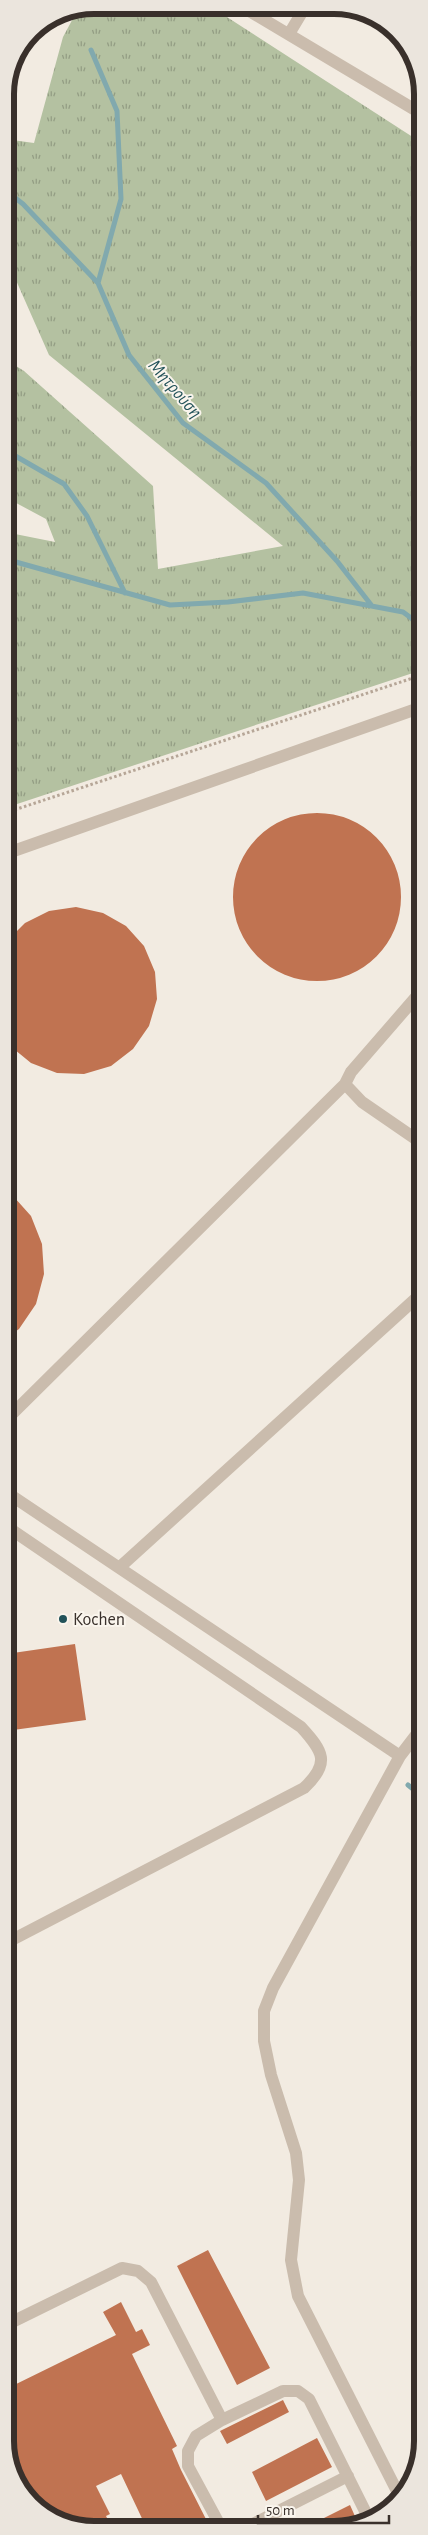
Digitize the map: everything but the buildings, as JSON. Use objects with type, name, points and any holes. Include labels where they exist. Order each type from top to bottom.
[{"type":"street","points":[[255,14],[414,109]]},
{"type":"street","points":[[289,34],[301,14]]},
{"type":"street","points":[[14,851],[414,710]]},
{"type":"street","points":[[14,1413],[346,1084],[351,1072],[414,998]]},
{"type":"street","points":[[346,1084],[362,1102],[414,1138]]},
{"type":"street","points":[[120,1567],[414,1300]]},
{"type":"street","points":[[14,1497],[400,1756]]},
{"type":"street","points":[[14,1531],[300,1727],[318,1745],[322,1759],[315,1777],[304,1788],[14,1939]]},
{"type":"street","points":[[397,2491],[298,2296],[291,2260],[299,2180],[296,2153],[271,2075],[264,2041],[264,2011],[273,1988],[400,1756],[414,1738]]},
{"type":"street","points":[[14,2321],[122,2268],[138,2271],[150,2282],[222,2420]]},
{"type":"street","points":[[218,2521],[188,2466],[188,2451],[196,2436],[222,2420],[283,2391],[298,2391],[309,2399],[367,2514]]},
{"type":"street","points":[[259,2521],[348,2476]]},
{"type":"path","points":[[14,810],[414,678]]},
{"type":"green space","points":[[222,14],[414,138],[414,673],[14,805],[14,534],[55,542],[46,519],[14,502],[14,365],[24,371],[153,486],[158,569],[283,546],[49,355],[14,277],[14,140],[34,143],[63,37],[74,16],[78,15]]},
{"type":"waterway","points":[[91,50],[117,111],[121,199],[98,283]]},
{"type":"waterway","name":"Μητρούση","points":[[14,197],[23,204],[98,283],[129,355],[183,423],[266,483],[337,561],[372,606]]},
{"type":"waterway","name":"Μητρούση","points":[[14,455],[64,484],[87,516],[125,593]]},
{"type":"waterway","name":"Μητρούση","points":[[14,562],[170,605],[228,602],[303,593],[403,612],[414,620]]},
{"type":"waterway","points":[[408,1785],[414,1790]]},
{"type":"place","name":"Kochen","points":[[63,1619]]}]
